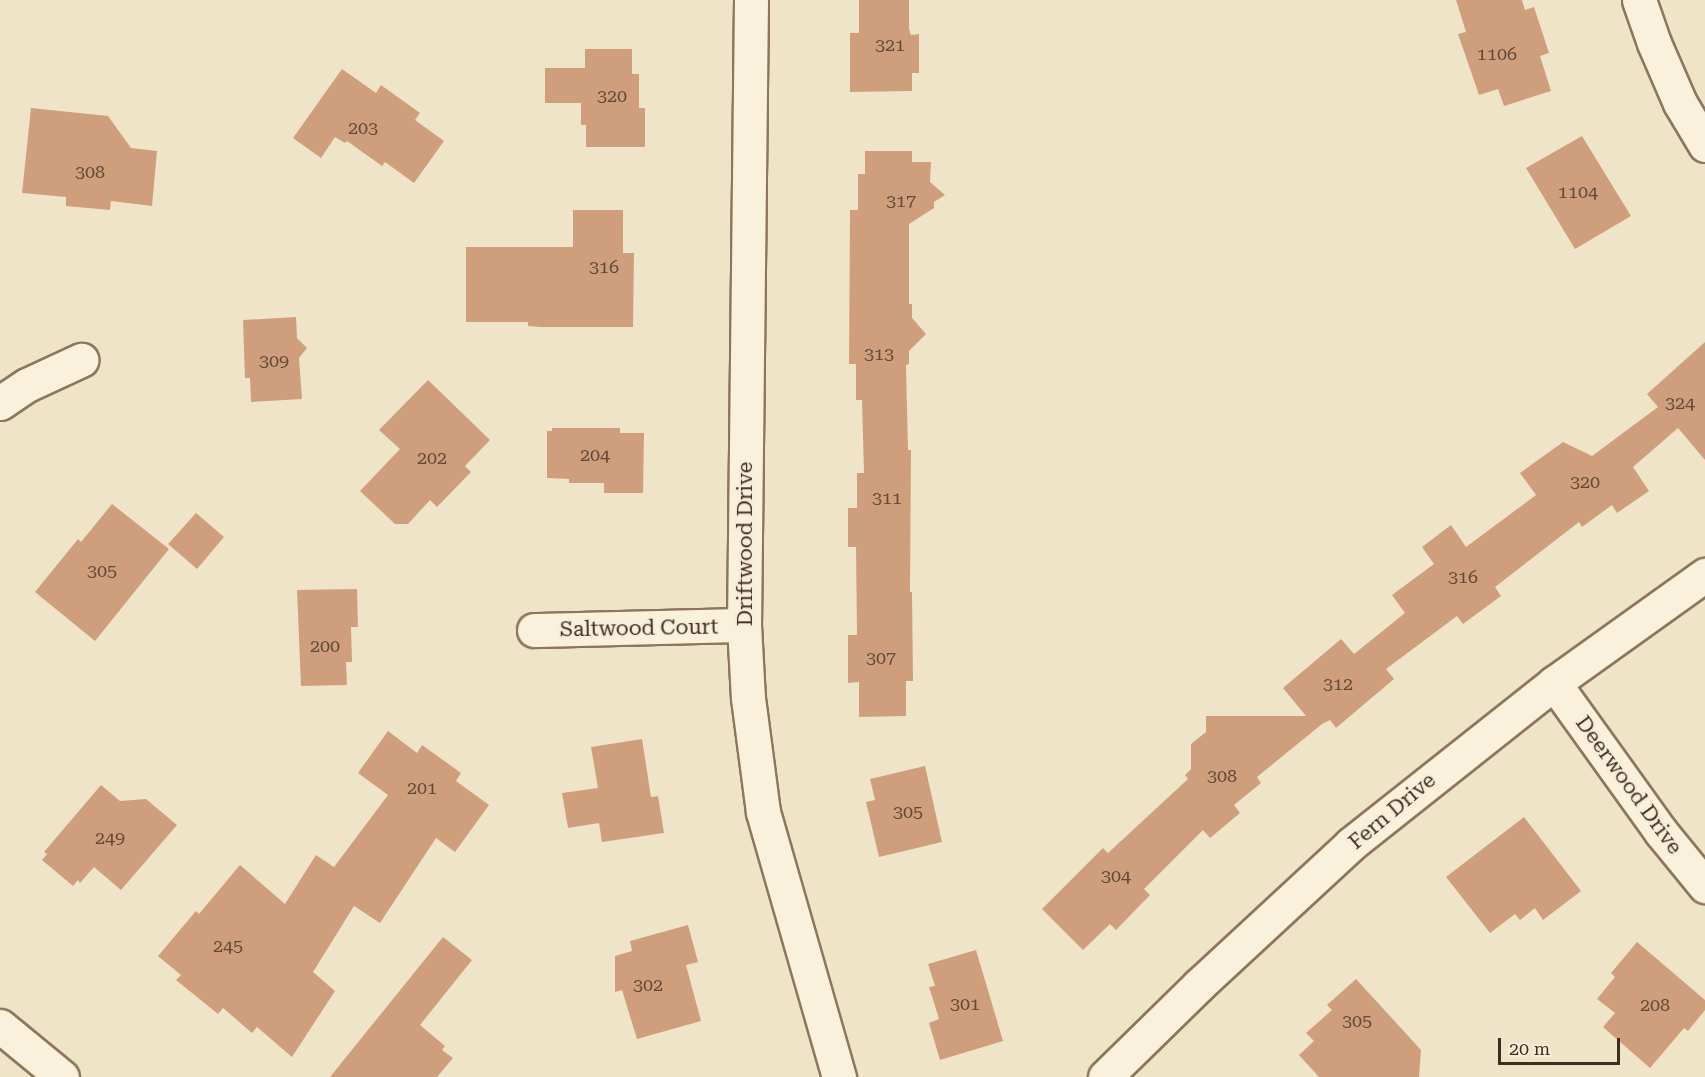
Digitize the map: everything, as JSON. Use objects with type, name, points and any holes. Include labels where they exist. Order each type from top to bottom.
[{"type":"street","name":"Driftwood Drive","points":[[751,0],[744,625],[748,698],[763,812],[838,1077]]},
{"type":"street","points":[[1639,0],[1654,43],[1680,103],[1705,145]]},
{"type":"street","points":[[0,403],[27,385],[81,360]]},
{"type":"street","name":"Fern Drive","points":[[1105,1077],[1199,985],[1351,844],[1554,683],[1705,575]]},
{"type":"street","name":"Saltwood Court","points":[[534,630],[744,625]]},
{"type":"street","name":"Deerwood Drive","points":[[1554,683],[1661,832],[1705,886]]},
{"type":"street","points":[[0,1026],[62,1077]]},
{"type":"building","points":[[859,0],[909,0],[909,29],[911,35],[919,34],[919,73],[912,73],[912,91],[850,92],[850,33],[859,33]]},
{"type":"building","points":[[1456,0],[1522,0],[1525,10],[1534,7],[1549,53],[1540,56],[1551,91],[1504,106],[1498,89],[1479,95],[1458,34],[1466,32]]},
{"type":"building","points":[[585,49],[632,49],[632,74],[639,74],[639,108],[645,108],[645,147],[586,147],[586,125],[581,125],[581,103],[545,103],[545,68],[585,68]]},
{"type":"building","points":[[342,69],[376,93],[381,85],[420,113],[415,120],[444,141],[414,183],[385,162],[382,166],[347,141],[345,143],[335,137],[321,158],[293,138]]},
{"type":"building","points":[[31,108],[108,116],[131,148],[157,151],[152,206],[111,201],[110,210],[66,206],[66,197],[22,193]]},
{"type":"building","points":[[1582,136],[1631,216],[1575,249],[1526,168]]},
{"type":"building","points":[[865,151],[912,151],[912,162],[931,162],[930,182],[945,195],[934,202],[934,208],[909,224],[909,304],[912,304],[912,318],[926,334],[909,351],[909,364],[906,365],[908,450],[911,450],[910,592],[912,592],[913,681],[906,681],[906,716],[859,717],[859,682],[848,683],[848,635],[857,635],[856,547],[848,547],[848,508],[857,508],[857,473],[864,473],[862,400],[856,400],[856,364],[849,364],[850,210],[858,210],[858,174],[865,174]]},
{"type":"building","points":[[573,210],[623,210],[623,253],[634,253],[633,327],[541,327],[528,326],[528,322],[466,322],[466,247],[573,247]]},
{"type":"building","points":[[296,317],[297,338],[307,348],[299,358],[302,399],[251,402],[250,378],[245,378],[243,320]]},
{"type":"building","points":[[1705,342],[1705,460],[1678,428],[1633,467],[1649,491],[1617,513],[1612,505],[1582,527],[1579,522],[1495,587],[1501,596],[1463,624],[1457,616],[1386,669],[1394,679],[1336,728],[1330,720],[1322,724],[1257,777],[1261,783],[1234,805],[1240,813],[1210,838],[1203,830],[1144,889],[1150,895],[1116,930],[1110,924],[1083,950],[1042,909],[1103,848],[1108,853],[1188,779],[1185,775],[1191,769],[1191,744],[1206,732],[1206,716],[1306,716],[1283,688],[1341,639],[1354,654],[1405,613],[1392,595],[1434,564],[1422,547],[1451,525],[1466,547],[1536,495],[1520,473],[1563,442],[1592,456],[1658,407],[1647,394]]},
{"type":"building","points":[[428,380],[490,440],[465,466],[471,472],[437,507],[430,500],[408,524],[395,524],[360,491],[400,449],[379,430]]},
{"type":"building","points":[[552,428],[620,428],[620,433],[644,433],[643,493],[604,493],[604,483],[569,483],[569,479],[547,478],[547,431],[552,431]]},
{"type":"building","points":[[112,504],[169,549],[95,641],[35,592],[78,539],[81,542]]},
{"type":"building","points":[[196,513],[224,537],[197,569],[168,544]]},
{"type":"building","points":[[357,589],[358,627],[351,627],[352,662],[346,662],[347,685],[301,686],[297,590]]},
{"type":"building","points":[[388,731],[417,753],[422,745],[461,773],[456,781],[489,805],[455,852],[436,838],[380,923],[354,906],[313,972],[335,991],[292,1057],[257,1027],[252,1033],[223,1008],[218,1014],[176,980],[181,975],[158,956],[196,911],[199,914],[240,865],[285,904],[316,855],[334,867],[388,795],[358,773]]},
{"type":"building","points":[[642,739],[651,797],[658,796],[664,833],[602,842],[599,823],[568,828],[562,793],[598,788],[591,747]]},
{"type":"building","points":[[925,766],[942,842],[879,857],[866,802],[875,800],[870,779]]},
{"type":"building","points":[[101,785],[120,801],[146,799],[177,825],[121,890],[94,867],[80,883],[78,880],[73,886],[42,860],[47,854],[44,852]]},
{"type":"building","points":[[1524,817],[1581,891],[1543,920],[1535,908],[1520,920],[1515,914],[1490,933],[1446,877]]},
{"type":"building","points":[[688,925],[698,962],[686,965],[701,1021],[637,1039],[622,990],[615,992],[615,956],[632,951],[630,941]]},
{"type":"building","points":[[443,937],[472,960],[420,1025],[445,1046],[442,1050],[453,1058],[437,1077],[330,1077]]},
{"type":"building","points":[[1637,942],[1705,1000],[1705,1010],[1688,1031],[1684,1028],[1650,1068],[1603,1027],[1615,1013],[1597,999],[1615,977],[1611,973]]},
{"type":"building","points":[[976,950],[1003,1041],[940,1060],[929,1023],[939,1019],[929,987],[935,986],[928,964]]},
{"type":"building","points":[[1356,979],[1421,1050],[1419,1077],[1319,1077],[1299,1055],[1314,1041],[1306,1033],[1332,1010],[1327,1005]]}]
